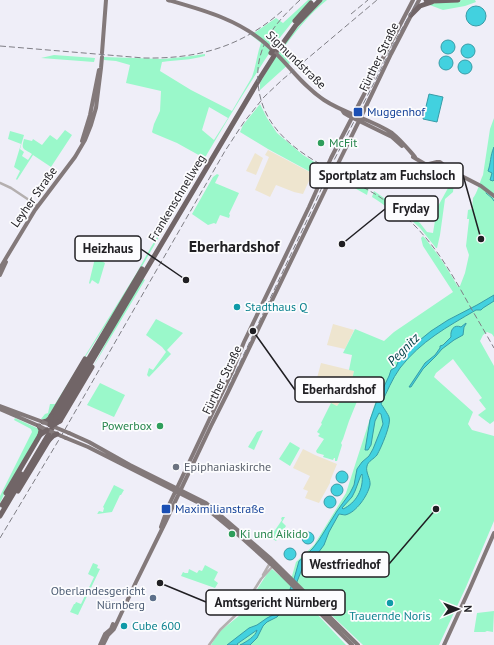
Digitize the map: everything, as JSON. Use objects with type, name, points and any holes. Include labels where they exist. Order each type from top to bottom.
[{"type":"highway","name":"Frankenschnellweg","points":[[276,49],[294,22],[315,0]]},
{"type":"highway","name":"Frankenschnellweg","points":[[0,513],[233,115],[272,54],[296,25],[320,0]]},
{"type":"highway","points":[[426,0],[458,0]]},
{"type":"highway","points":[[411,15],[422,5],[433,1]]},
{"type":"highway","name":"Frankenschnellweg","points":[[0,513],[110,327]]},
{"type":"highway","points":[[40,435],[41,424],[48,420],[51,416],[85,359],[101,335],[110,327]]},
{"type":"highway","points":[[0,505],[10,484],[36,440],[40,435],[60,421],[65,413],[108,338],[110,327]]},
{"type":"highway","points":[[48,442],[51,416]]},
{"type":"highway","points":[[0,513],[10,503],[23,484],[48,442],[59,432],[60,421]]},
{"type":"main road","name":"Leyher Straße","points":[[0,268],[38,206],[80,149],[89,118],[102,57],[106,0]]},
{"type":"main road","name":"Sigmundstraße","points":[[168,0],[222,18],[251,32],[270,46],[298,78],[326,101],[352,116],[392,134],[401,141],[415,158],[425,164],[440,162],[452,171],[480,185],[493,194]]},
{"type":"main road","name":"Fürther Straße","points":[[178,491],[360,120],[391,55],[396,39],[413,0]]},
{"type":"main road","name":"Fürther Straße","points":[[103,645],[108,635],[114,629],[164,525],[245,340],[309,207],[330,159],[386,52],[396,39],[419,0]]},
{"type":"main road","points":[[386,52],[389,52],[391,55]]},
{"type":"main road","points":[[357,108],[359,111],[364,111]]},
{"type":"main road","points":[[345,130],[349,131],[352,136]]},
{"type":"main road","name":"Leyher Straße","points":[[0,275],[7,258]]},
{"type":"main road","points":[[0,408],[50,429],[69,433],[89,442],[178,491]]},
{"type":"main road","points":[[59,432],[66,438],[204,502],[358,645]]},
{"type":"main road","points":[[444,645],[494,533]]},
{"type":"main road","name":"Fürther Straße","points":[[100,645],[105,634],[112,626],[131,587],[136,582]]},
{"type":"main road","points":[[320,610],[352,645]]},
{"type":"street","points":[[0,183],[11,188],[38,206]]},
{"type":"street","points":[[209,645],[220,630],[242,609],[272,564]]},
{"type":"shaded area","points":[[268,150],[319,177],[317,181],[312,179],[309,181],[303,194],[276,185],[270,197],[255,190],[269,157],[265,155]]},
{"type":"shaded area","points":[[255,153],[263,158],[256,175],[246,171]]},
{"type":"shaded area","points":[[333,324],[354,330],[345,349],[327,345]]},
{"type":"shaded area","points":[[321,363],[354,371],[350,389],[337,406],[326,401],[330,393],[313,388]]},
{"type":"shaded area","points":[[303,449],[337,464],[330,483],[319,503],[305,498],[308,491],[303,489],[310,476],[293,468]]},
{"type":"green space","points":[[308,0],[312,0],[274,45],[239,100],[200,167],[204,158],[177,143],[152,132],[160,111],[161,91],[126,83],[130,65],[116,61],[104,60],[104,57],[163,59],[205,54],[205,56],[162,62],[160,71],[191,90],[232,111],[252,77],[261,43],[251,35],[276,18],[283,23]],"holes":[[[209,107],[228,118],[214,140],[202,130]]]},
{"type":"green space","points":[[323,0],[327,0],[308,17],[281,51],[290,63],[260,90],[260,83],[287,40]]},
{"type":"green space","points":[[475,0],[476,2],[465,6],[443,10],[427,4]]},
{"type":"green space","points":[[54,55],[95,58],[94,62],[41,58]]},
{"type":"green space","points":[[260,104],[277,133],[303,155],[321,166],[322,168],[320,172],[316,175],[240,132],[243,125]]},
{"type":"green space","points":[[494,118],[494,337],[492,334],[487,332],[483,335],[480,341],[494,366],[494,421],[490,424],[478,415],[486,409],[479,400],[482,398],[453,359],[436,373],[434,377],[473,412],[468,424],[472,430],[494,436],[494,521],[439,645],[363,645],[323,607],[317,614],[346,645],[211,645],[219,632],[240,615],[267,574],[272,569],[280,576],[292,576],[296,562],[314,545],[346,493],[376,400],[360,394],[341,443],[342,445],[337,461],[335,461],[335,458],[333,460],[323,457],[324,455],[317,453],[316,451],[324,439],[318,436],[320,434],[317,432],[331,403],[337,406],[350,389],[354,371],[349,370],[352,355],[343,353],[355,329],[384,341],[394,332],[453,292],[423,246],[421,238],[423,236],[442,261],[458,287],[460,286],[469,255],[466,246],[469,220],[467,219],[468,210],[472,209],[473,198],[483,175],[490,129]]},
{"type":"green space","points":[[65,130],[72,135],[51,167],[33,155],[17,180],[16,179],[20,171],[14,167],[21,144],[8,139],[10,131],[24,135],[20,149],[24,152],[22,156],[28,160],[32,154],[23,147],[24,139],[32,141],[33,139],[42,145],[50,135],[57,140]]},
{"type":"green space","points":[[432,167],[440,172],[448,186],[454,183],[453,192],[445,199],[437,248],[420,228],[409,218],[407,221],[403,219],[372,197],[374,191],[420,223],[427,232],[433,233],[437,208],[448,188],[426,172]]},
{"type":"green space","points":[[338,169],[369,187],[367,195],[335,177]]},
{"type":"green space","points":[[217,174],[219,175],[215,183],[239,193],[229,214],[229,218],[220,215],[216,224],[214,223],[208,225],[192,214],[213,177]]},
{"type":"green space","points":[[192,180],[127,292],[48,417],[45,420],[41,419],[48,413],[50,404],[55,404],[136,274]]},
{"type":"green space","points":[[96,254],[101,256],[100,260],[105,263],[99,283],[98,284],[92,280],[90,284],[89,283]]},
{"type":"green space","points":[[142,278],[145,280],[93,367],[111,333]]},
{"type":"green space","points":[[156,319],[183,333],[167,350],[171,354],[149,377],[147,375],[149,368],[153,370],[166,352],[162,347],[146,335]]},
{"type":"green space","points":[[100,383],[125,395],[114,417],[87,405]]},
{"type":"green space","points":[[15,418],[39,429],[39,433],[8,486],[0,503],[0,496],[32,432],[31,429],[14,420]]},
{"type":"green space","points":[[263,430],[254,450],[248,447],[257,432]]},
{"type":"green space","points":[[290,442],[300,448],[290,466],[279,459]]},
{"type":"green space","points":[[114,485],[124,490],[112,512],[97,514],[99,511],[103,512],[103,507]]},
{"type":"green space","points":[[282,517],[285,517],[282,522],[286,526],[276,541],[271,538],[271,536],[282,520]]},
{"type":"green space","points":[[93,563],[98,565],[97,568],[100,569],[78,615],[70,612],[76,602],[81,604],[94,577],[88,574]]},
{"type":"green space","points":[[205,565],[218,572],[214,580],[218,583],[215,588],[181,576],[183,572],[188,573],[189,569],[197,573],[199,570],[202,571]]},
{"type":"green space","points":[[494,611],[493,632],[474,632],[477,613]]},
{"type":"water","points":[[476,6],[483,9],[486,16],[483,23],[476,26],[469,23],[466,16],[469,9]]},
{"type":"water","points":[[445,40],[451,40],[455,44],[455,50],[451,54],[445,54],[441,50],[441,44]]},
{"type":"water","points":[[465,44],[471,44],[475,48],[475,54],[471,58],[465,58],[461,54],[461,48]]},
{"type":"water","points":[[446,56],[451,58],[453,63],[451,68],[446,70],[441,68],[439,63],[441,58]]},
{"type":"water","points":[[465,60],[470,62],[472,67],[470,72],[465,74],[460,72],[458,67],[460,62]]},
{"type":"water","points":[[429,94],[443,97],[437,122],[423,119]]},
{"type":"water","points":[[494,147],[493,181],[490,180],[492,173],[488,171]]},
{"type":"water","points":[[494,295],[494,301],[481,310],[476,310],[426,342],[408,358],[397,372],[381,404],[390,420],[388,430],[377,455],[367,466],[370,485],[367,494],[361,503],[349,514],[339,514],[324,545],[310,561],[305,563],[286,608],[277,617],[267,622],[263,626],[257,638],[250,645],[240,645],[253,637],[257,630],[237,644],[238,645],[227,645],[249,628],[275,614],[282,606],[294,579],[299,561],[319,540],[350,493],[354,485],[357,469],[369,456],[383,424],[381,414],[379,413],[375,421],[371,445],[368,450],[365,450],[370,420],[391,370],[396,367],[398,362],[415,344],[431,331],[448,320]],"holes":[[[362,474],[362,485],[358,495],[352,503],[343,509],[342,508],[352,497]]]},
{"type":"water","points":[[466,323],[463,335],[442,349],[423,369],[411,387],[409,387],[425,363],[435,355],[440,346],[451,337],[453,328],[456,326],[461,327]]},
{"type":"water","points":[[340,471],[344,471],[348,477],[344,483],[340,483],[336,479],[336,475]]},
{"type":"water","points":[[335,484],[339,484],[343,490],[339,496],[335,496],[331,492],[331,488]]},
{"type":"water","points":[[328,496],[332,496],[336,502],[332,508],[328,508],[324,504],[324,500]]},
{"type":"water","points":[[306,532],[310,532],[314,538],[310,544],[306,544],[302,540],[302,536]]},
{"type":"water","points":[[288,548],[292,548],[296,554],[292,560],[288,560],[284,556],[284,552]]},
{"type":"waterway","points":[[486,193],[494,201]]},
{"type":"railway","points":[[300,0],[282,17],[268,36],[260,58],[258,83],[263,105],[272,123],[285,138],[301,152],[385,200],[420,231],[442,259],[494,348]]},
{"type":"railway","points":[[351,14],[368,0]]},
{"type":"railway","points":[[0,538],[60,438],[225,151],[244,122],[264,97],[282,80],[377,0]]},
{"type":"railway","points":[[228,388],[332,164],[395,41],[418,0]]},
{"type":"railway","points":[[0,46],[144,58],[183,56],[201,53],[235,42],[251,34],[282,11]]},
{"type":"place","name":"Muggenhof","points":[[358,112]]},
{"type":"place","name":"McFit","points":[[321,143]]},
{"type":"place","name":"Sportplatz am Fuchsloch","points":[[481,239]]},
{"type":"place","name":"Fryday","points":[[342,244]]},
{"type":"place","name":"Heizhaus","points":[[186,280]]},
{"type":"place","name":"Stadthaus Q","points":[[237,307]]},
{"type":"place","name":"Eberhardshof","points":[[253,331]]},
{"type":"place","name":"Powerbox","points":[[160,426]]},
{"type":"place","name":"Epiphaniaskirche","points":[[176,467]]},
{"type":"place","name":"Maximilianstraße","points":[[166,509]]},
{"type":"place","name":"Westfriedhof","points":[[436,509]]},
{"type":"place","name":"Ki und Aikido","points":[[232,534]]},
{"type":"place","name":"Amtsgericht Nürnberg","points":[[160,583]]},
{"type":"place","name":"Oberlandesgericht Nürnberg","points":[[153,598]]},
{"type":"place","name":"Trauernde Noris","points":[[390,603]]},
{"type":"place","name":"Cube 600","points":[[124,626]]},
{"type":"district","name":"Eberhardshof","points":[[234,246]]},
{"type":"water label","name":"Pegnitz","points":[[403,349]]}]
